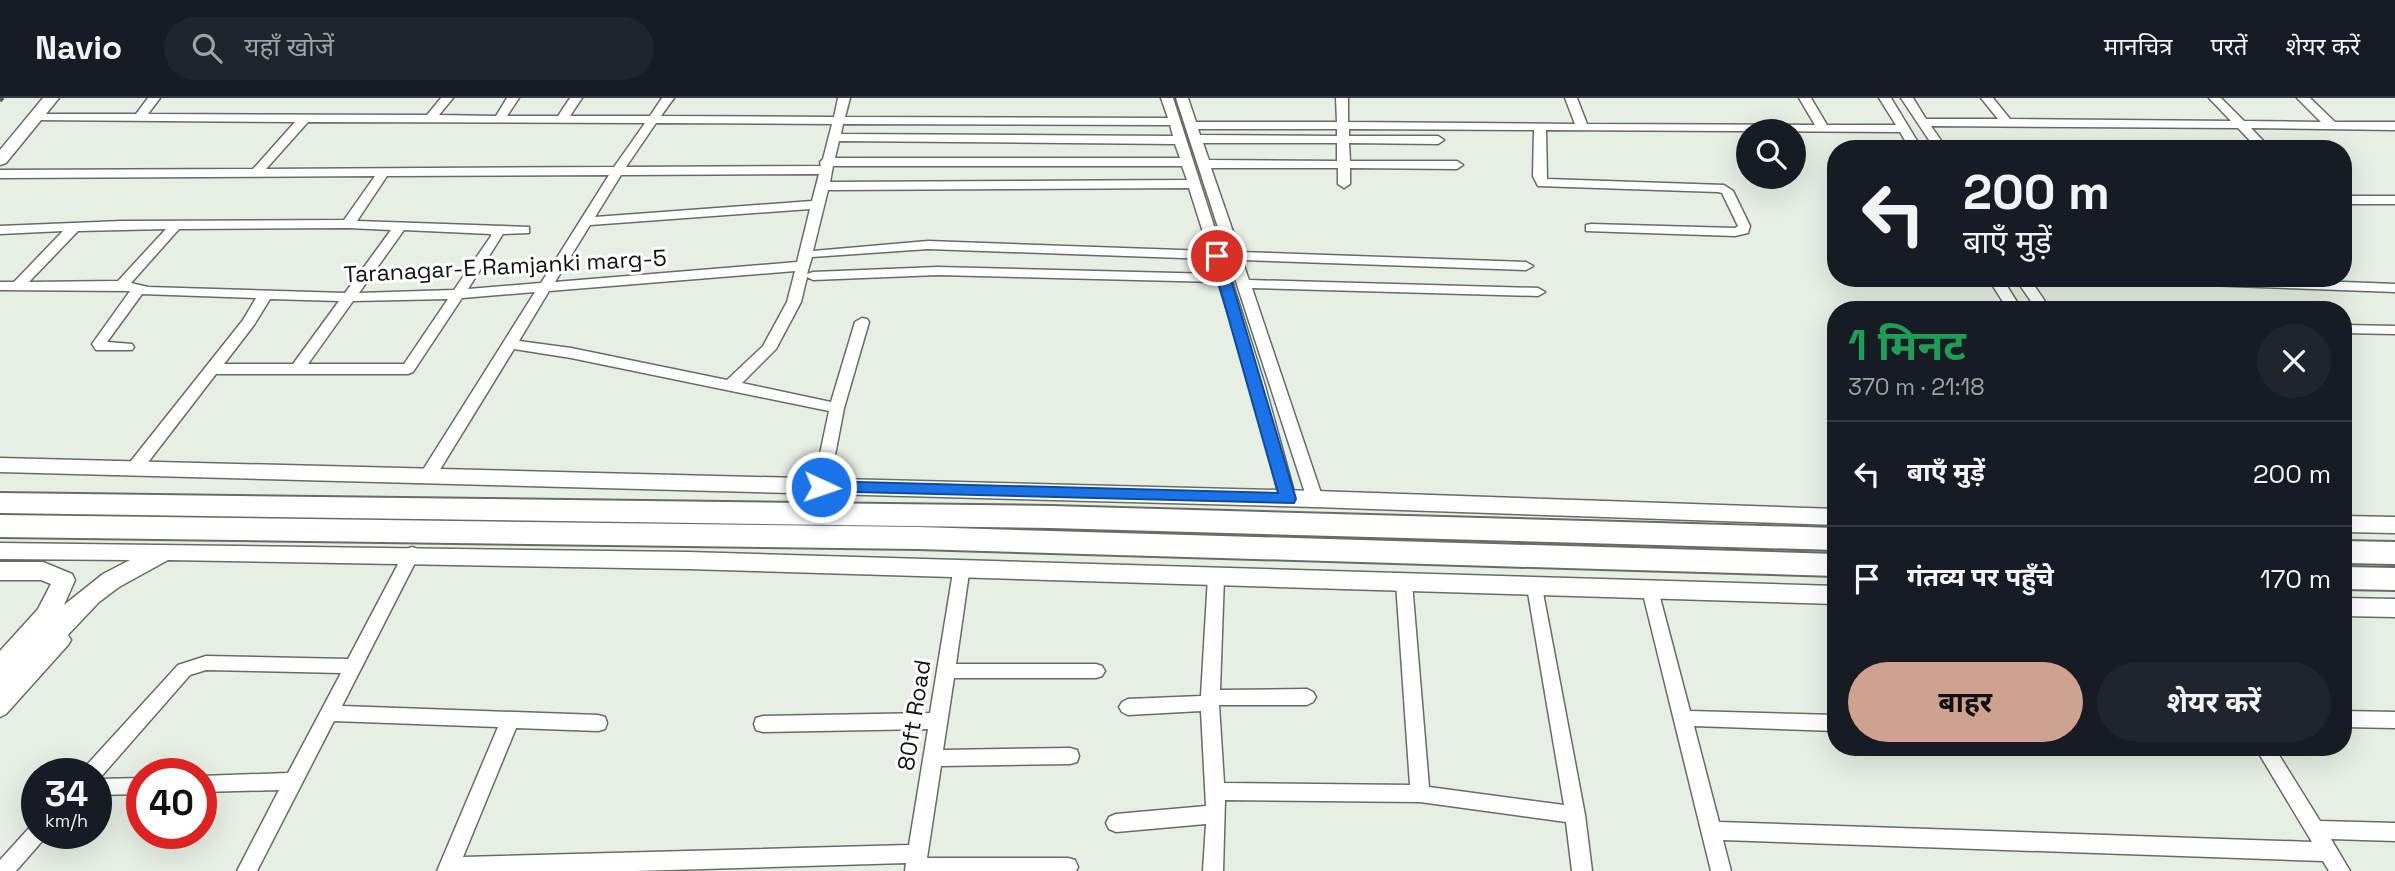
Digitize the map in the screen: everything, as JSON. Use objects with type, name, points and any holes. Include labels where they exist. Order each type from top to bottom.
[{"type":"highway","points":[[0,503],[1051,517],[1827,538]]},
{"type":"highway","points":[[0,526],[918,538],[1827,565]]},
{"type":"highway","points":[[2352,552],[2395,553]]},
{"type":"highway","points":[[2352,578],[2395,579]]},
{"type":"street","points":[[0,160],[51,98]]},
{"type":"street","points":[[139,118],[154,98]]},
{"type":"street","points":[[430,119],[447,98]]},
{"type":"street","points":[[499,119],[513,98]]},
{"type":"street","points":[[561,120],[576,98]]},
{"type":"street","points":[[427,477],[617,172],[668,98]]},
{"type":"street","points":[[730,386],[769,349],[794,302],[825,166],[844,98]]},
{"type":"street","points":[[1167,98],[1224,278],[1288,499]]},
{"type":"street","points":[[1182,98],[1315,499]]},
{"type":"street","points":[[1342,98],[1345,184]]},
{"type":"street","points":[[1571,98],[1583,128]]},
{"type":"street","points":[[1805,98],[1823,129]]},
{"type":"street","points":[[1885,98],[1911,140]]},
{"type":"street","points":[[1907,98],[1935,140]]},
{"type":"street","points":[[1987,98],[2006,122]]},
{"type":"street","points":[[2215,98],[2256,140]]},
{"type":"street","points":[[2302,98],[2332,126]]},
{"type":"street","points":[[35,117],[1175,122]]},
{"type":"street","points":[[258,171],[304,119]]},
{"type":"street","points":[[918,138],[922,121]]},
{"type":"street","points":[[967,138],[971,121]]},
{"type":"street","points":[[1034,138],[1038,122]]},
{"type":"street","points":[[1091,139],[1092,122]]},
{"type":"street","points":[[1923,122],[2395,127]]},
{"type":"street","points":[[1195,132],[1342,133],[1540,127],[1904,129]]},
{"type":"street","points":[[1540,127],[1539,176],[1542,183],[1720,188],[1727,191],[1744,226],[1743,230],[1735,232],[1591,228]]},
{"type":"street","points":[[1342,133],[1438,140]]},
{"type":"street","points":[[833,137],[1181,140]]},
{"type":"street","points":[[0,173],[617,172],[825,166],[1188,162]]},
{"type":"street","points":[[1204,164],[1457,165]]},
{"type":"street","points":[[348,224],[384,171]]},
{"type":"street","points":[[821,186],[1195,184]]},
{"type":"street","points":[[2352,200],[2395,200]]},
{"type":"street","points":[[586,221],[816,205]]},
{"type":"street","points":[[0,230],[348,224],[399,228],[524,230]]},
{"type":"street","points":[[18,285],[74,227]]},
{"type":"street","points":[[122,285],[174,227]]},
{"type":"street","points":[[297,369],[399,228]]},
{"type":"street","points":[[210,369],[408,369],[460,294],[497,236],[497,230]]},
{"type":"street","points":[[816,254],[928,245],[1527,266]]},
{"type":"street","name":"Taranagar-E Ramjanki marg-5","points":[[0,286],[122,285],[138,289],[350,297],[544,289],[802,266]]},
{"type":"street","points":[[813,276],[938,271],[1224,278]]},
{"type":"street","points":[[1243,284],[1538,292]]},
{"type":"street","points":[[2352,286],[2395,288]]},
{"type":"street","points":[[127,347],[101,347],[99,344],[138,289]]},
{"type":"street","points":[[133,470],[249,322],[265,295]]},
{"type":"street","points":[[821,487],[836,408],[862,322]]},
{"type":"street","points":[[2352,329],[2395,330]]},
{"type":"street","points":[[509,344],[836,408]]},
{"type":"street","points":[[0,465],[1315,499],[1827,517]]},
{"type":"street","points":[[2352,524],[2395,525]]},
{"type":"street","points":[[0,551],[412,553],[962,566],[1216,577],[1827,594]]},
{"type":"street","points":[[0,690],[89,594],[131,566],[176,552]]},
{"type":"street","points":[[247,871],[412,553]]},
{"type":"street","name":"80ft Road","points":[[916,864],[962,566]]},
{"type":"street","points":[[0,571],[43,571],[64,580],[55,601],[0,666]]},
{"type":"street","points":[[1213,871],[1216,814],[1210,701],[1216,577]]},
{"type":"street","points":[[1404,583],[1420,794]]},
{"type":"street","points":[[1535,587],[1575,815],[1582,871]]},
{"type":"street","points":[[1650,590],[1721,871]]},
{"type":"street","points":[[0,709],[83,615],[89,594]]},
{"type":"street","points":[[2352,607],[2395,608]]},
{"type":"street","points":[[0,653],[26,638]]},
{"type":"street","points":[[105,758],[184,670],[206,663],[352,666]]},
{"type":"street","points":[[946,671],[1096,671]]},
{"type":"street","points":[[1128,707],[1307,697]]},
{"type":"street","points":[[327,713],[598,723]]},
{"type":"street","points":[[1682,718],[1827,723]]},
{"type":"street","points":[[2352,719],[2395,720]]},
{"type":"street","points":[[506,720],[510,720],[448,869],[916,864],[1068,867]]},
{"type":"street","points":[[763,724],[938,721]]},
{"type":"street","points":[[932,758],[1070,756]]},
{"type":"street","points":[[2270,756],[2340,871]]},
{"type":"street","points":[[217,783],[292,781]]},
{"type":"street","points":[[1214,791],[1420,794],[1575,815]]},
{"type":"street","points":[[1116,823],[1216,814]]},
{"type":"street","points":[[2315,830],[2395,832]]},
{"type":"street","points":[[1711,831],[2328,852]]},
{"type":"street","points":[[3,871],[23,849]]},
{"type":"railway","points":[[0,101],[3,98]]},
{"type":"route","points":[[821,487],[1288,499],[1258,386],[1217,256]]}]
